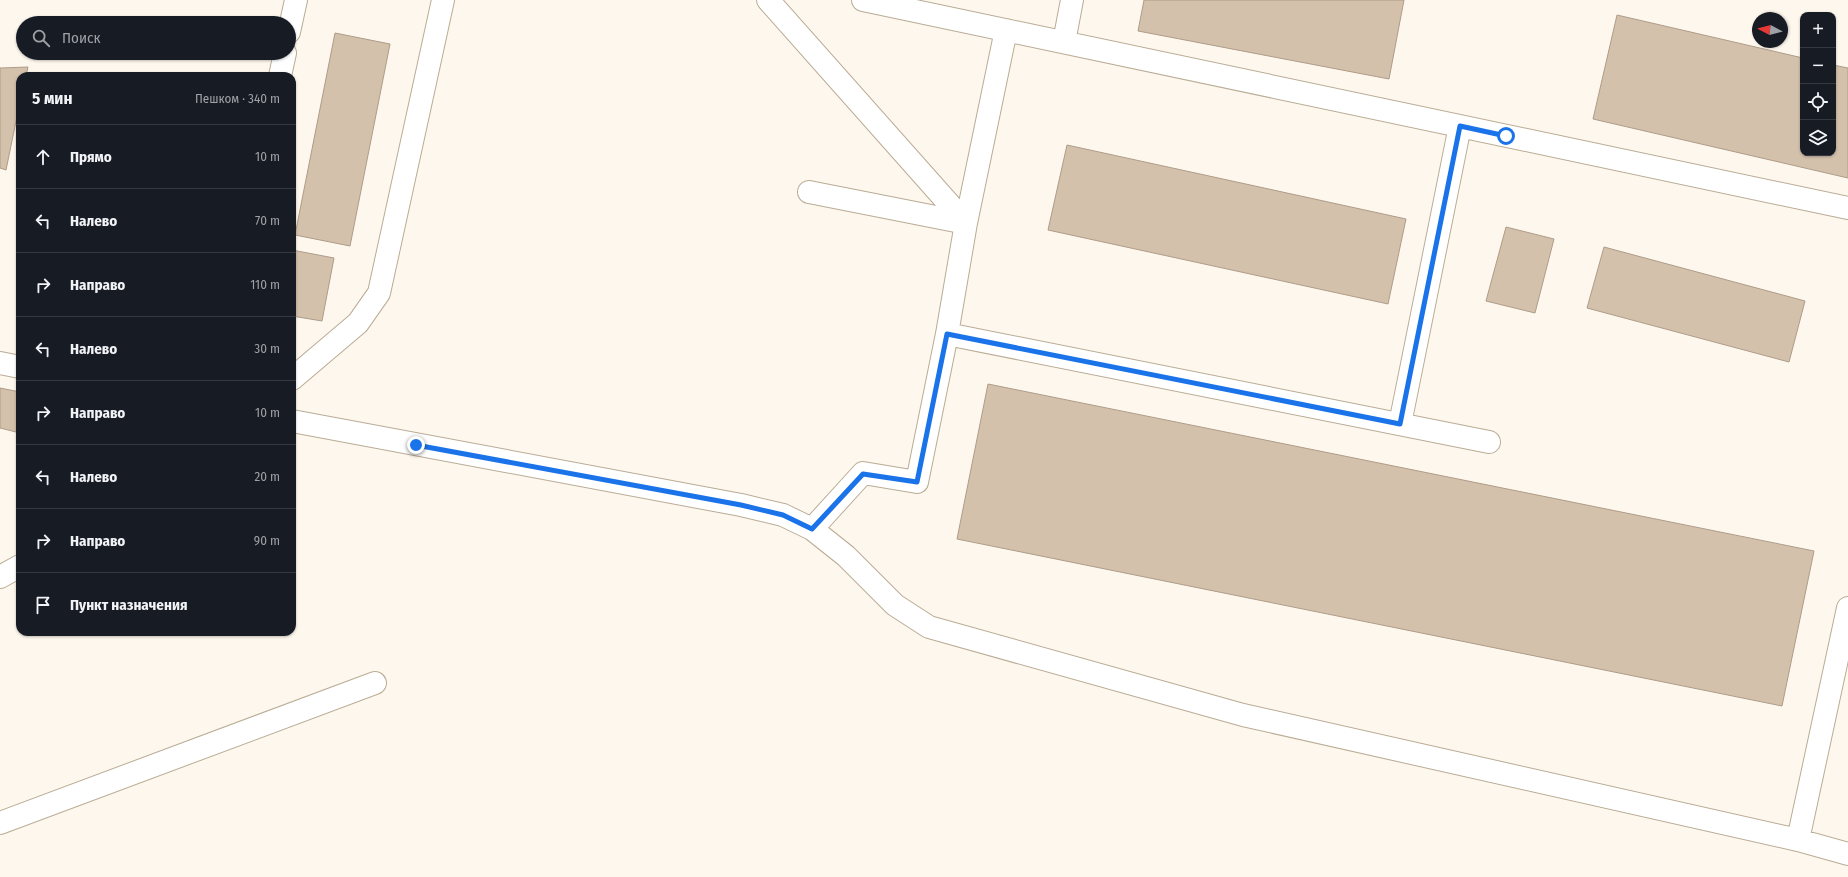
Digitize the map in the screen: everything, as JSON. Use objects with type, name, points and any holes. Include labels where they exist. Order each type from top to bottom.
[{"type":"street","points":[[292,16],[296,0]]},
{"type":"street","points":[[296,376],[358,323],[379,293],[443,0]]},
{"type":"street","points":[[768,0],[966,223]]},
{"type":"street","points":[[863,0],[1848,208]]},
{"type":"street","points":[[1064,42],[1072,0]]},
{"type":"street","points":[[812,529],[863,474],[917,482],[947,334],[966,223],[1006,30]]},
{"type":"street","points":[[281,72],[283,60]]},
{"type":"street","points":[[1400,424],[1460,126]]},
{"type":"street","points":[[809,192],[966,223]]},
{"type":"street","points":[[947,334],[1489,442]]},
{"type":"street","points":[[0,363],[16,366]]},
{"type":"street","points":[[296,422],[741,505],[783,515],[812,529],[846,556],[895,605],[929,627],[1243,715],[1798,840],[1848,854]]},
{"type":"street","points":[[0,577],[16,568]]},
{"type":"street","points":[[1798,840],[1848,608]]},
{"type":"street","points":[[0,823],[375,683]]},
{"type":"building","points":[[1144,0],[1404,0],[1389,79],[1138,31]]},
{"type":"building","points":[[1617,15],[1752,46],[1752,48],[1760,48],[1800,57],[1800,156],[1836,156],[1836,66],[1848,68],[1848,178],[1593,119]]},
{"type":"building","points":[[335,33],[390,44],[350,246],[296,235]]},
{"type":"building","points":[[28,67],[27,72],[16,72],[16,121],[6,170],[0,168],[0,68]]},
{"type":"building","points":[[1067,145],[1406,219],[1388,304],[1048,230]]},
{"type":"building","points":[[1506,227],[1554,239],[1535,313],[1486,301]]},
{"type":"building","points":[[1604,247],[1805,301],[1789,362],[1587,308]]},
{"type":"building","points":[[296,251],[334,258],[322,321],[296,317]]},
{"type":"building","points":[[988,384],[1814,551],[1782,706],[957,539]]},
{"type":"building","points":[[0,388],[16,391],[16,432],[0,428]]},
{"type":"route","points":[[416,445],[741,505],[783,515],[812,529],[863,474],[917,482],[947,334],[1400,424],[1460,126],[1506,136]]}]
